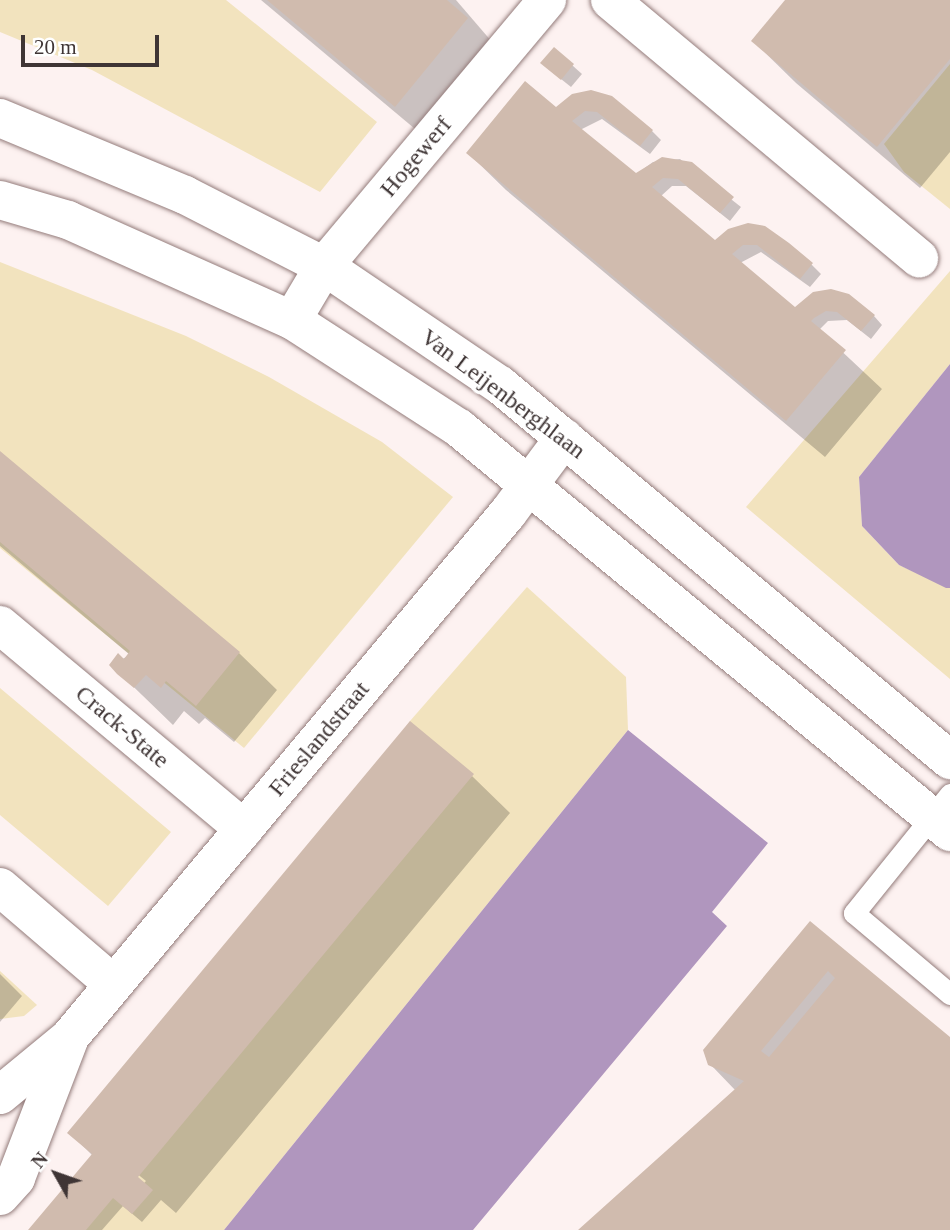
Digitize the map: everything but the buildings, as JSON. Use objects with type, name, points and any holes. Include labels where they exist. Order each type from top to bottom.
[{"type":"street","name":"Hogewerf","points":[[292,320],[324,266],[547,0]]},
{"type":"street","points":[[610,0],[919,258]]},
{"type":"street","name":"Van Leijenberghlaan","points":[[0,118],[185,195],[324,266],[500,385],[950,760]]},
{"type":"street","points":[[0,200],[68,220],[292,320],[459,428],[944,814]]},
{"type":"street","name":"Frieslandstraat","points":[[0,1095],[69,1038],[508,513],[527,482],[564,438]]},
{"type":"street","name":"Crack-State","points":[[0,625],[244,829]]},
{"type":"street","points":[[0,887],[113,984]]},
{"type":"street","name":"Frieslandstraat","points":[[0,1196],[16,1178],[69,1038]]},
{"type":"lane","points":[[944,814],[854,913],[950,994]]},
{"type":"shaded area","points":[[0,0],[226,0],[377,122],[320,192],[92,70],[0,32]]},
{"type":"shaded area","points":[[950,64],[950,209],[904,172],[884,144]]},
{"type":"shaded area","points":[[0,262],[186,336],[269,377],[382,442],[453,497],[244,748],[0,548]]},
{"type":"shaded area","points":[[950,271],[950,364],[859,477],[862,526],[899,565],[950,588],[950,679],[746,507]]},
{"type":"shaded area","points":[[950,364],[950,588],[946,588],[899,565],[862,526],[859,477]]},
{"type":"shaded area","points":[[527,587],[626,677],[628,730],[224,1230],[64,1230],[410,721]]},
{"type":"shaded area","points":[[0,688],[171,832],[108,906],[0,815]]},
{"type":"shaded area","points":[[628,730],[768,843],[712,912],[727,926],[473,1230],[224,1230]]},
{"type":"shaded area","points":[[0,971],[37,1005],[24,1016],[0,1019]]}]
